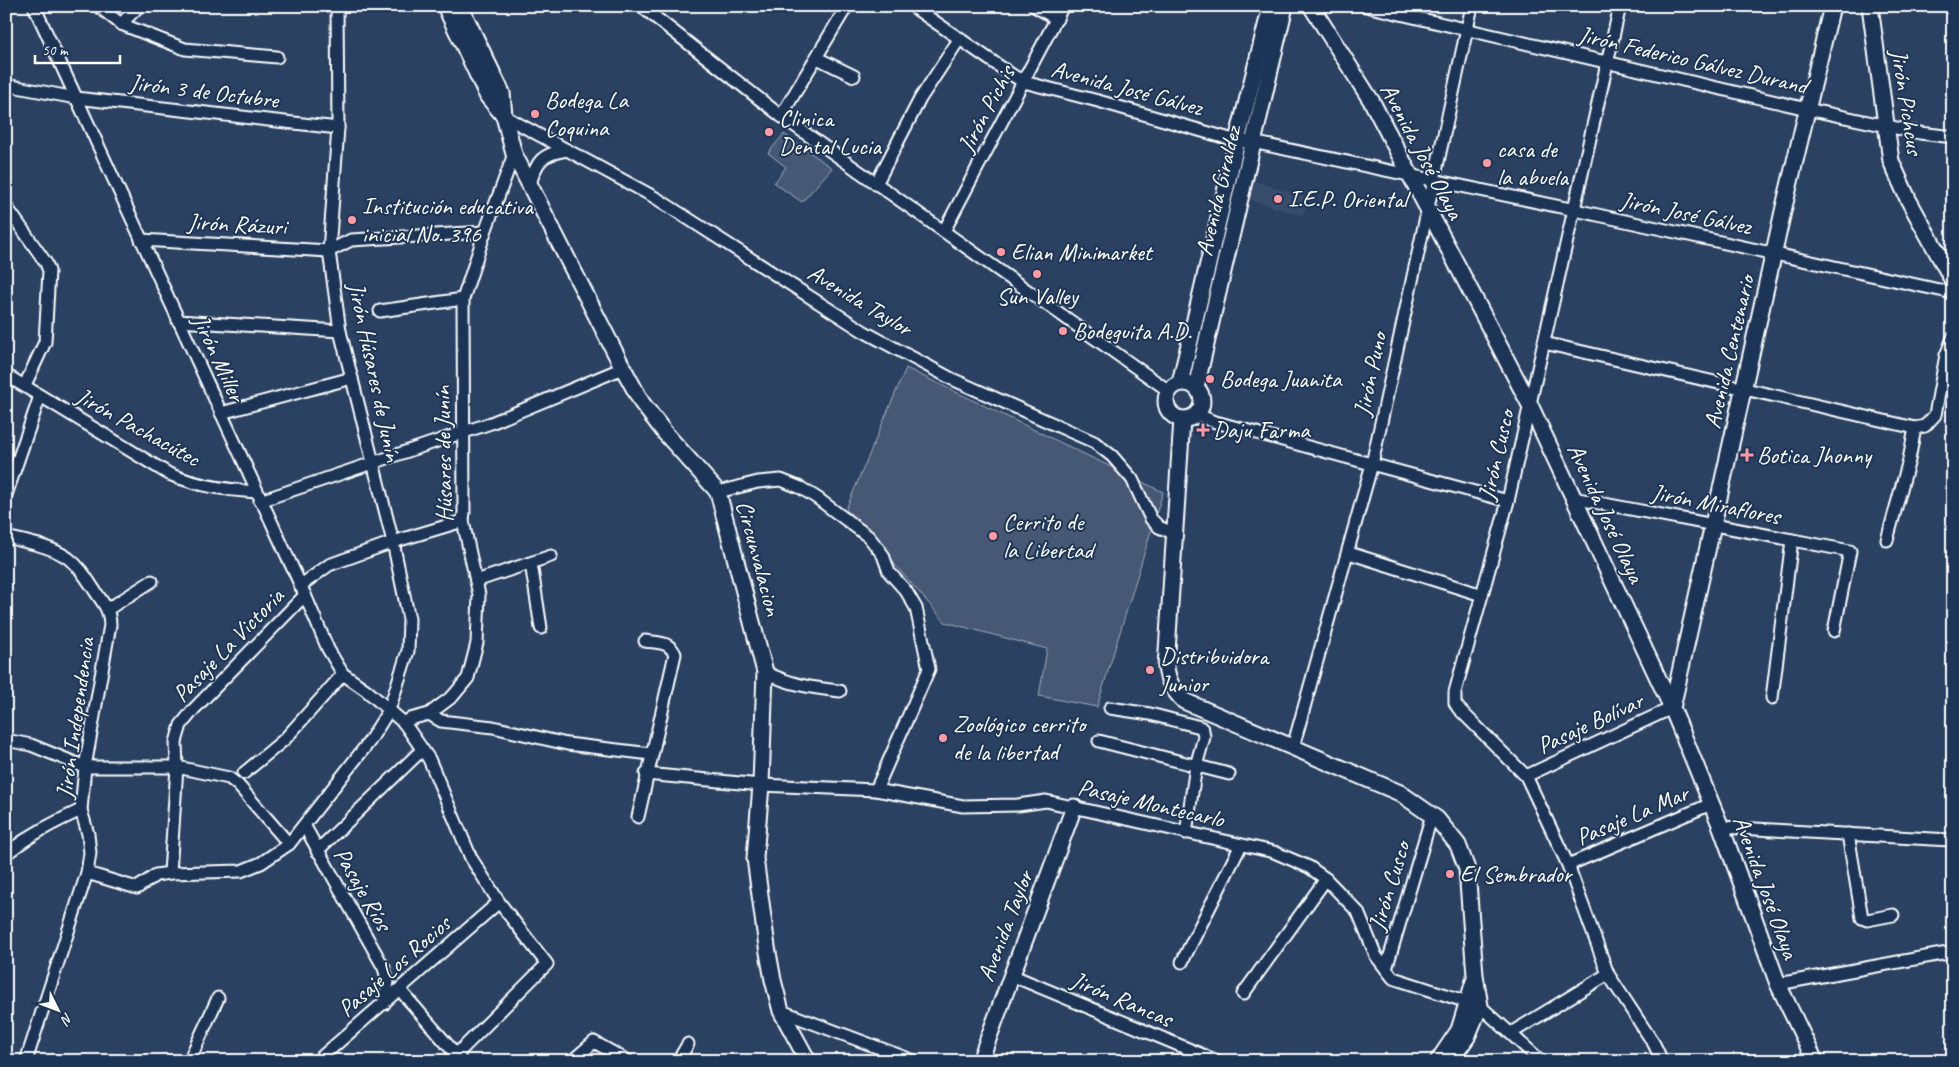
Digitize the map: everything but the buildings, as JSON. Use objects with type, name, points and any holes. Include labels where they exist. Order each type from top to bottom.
[{"type":"street","name":"Jirón Miller","points":[[34,6],[328,649],[343,674],[366,690],[389,710]]},
{"type":"street","points":[[98,6],[121,24],[185,49],[277,57]]},
{"type":"street","points":[[121,24],[139,6]]},
{"type":"street","name":"Jirón Húsares de Junín","points":[[87,873],[137,888],[156,875],[242,871],[261,863],[289,844],[369,742],[389,710],[408,651],[409,619],[393,542],[340,331],[329,251],[338,128],[337,6]]},
{"type":"street","name":"Circunvalacion","points":[[445,6],[488,97],[504,116]]},
{"type":"street","name":"Circunvalacion","points":[[460,6],[502,93],[504,116],[514,154],[642,403],[665,433],[718,492],[765,672],[755,858],[768,955],[781,1011],[808,1061]]},
{"type":"street","points":[[641,6],[781,116],[944,231],[1174,387],[1190,384],[1196,387],[1200,390],[1203,400],[1197,414],[1190,418],[1182,419],[1174,416],[1168,410],[1166,399],[1174,387]]},
{"type":"street","points":[[781,116],[847,6]]},
{"type":"street","name":"Avenida José Gálvez","points":[[912,6],[1024,82],[1245,141],[1410,175]]},
{"type":"street","points":[[1034,6],[1057,18]]},
{"type":"street","name":"Jirón Pichis","points":[[944,231],[1063,6]]},
{"type":"street","name":"Avenida Giraldez","points":[[1196,387],[1271,6]]},
{"type":"street","name":"Avenida Giraldez","points":[[1174,387],[1285,6]]},
{"type":"street","name":"Avenida José Olaya","points":[[1311,6],[1372,102],[1530,405],[1672,708],[1721,827],[1778,984],[1814,1061]]},
{"type":"street","name":"Jirón Federico Gálvez Durand","points":[[1366,6],[1807,109],[1887,125],[1920,134],[1953,137]]},
{"type":"street","name":"Jirón Puno","points":[[1293,747],[1349,553],[1372,464],[1472,6]]},
{"type":"street","name":"Jirón Cusco","points":[[1526,776],[1458,708],[1455,703],[1455,692],[1508,501],[1620,6]]},
{"type":"street","name":"Avenida Centenario","points":[[1672,708],[1832,6]]},
{"type":"street","name":"Jirón Pichcus","points":[[1870,6],[1891,161],[1908,199],[1953,281]]},
{"type":"street","points":[[876,184],[920,99],[960,38]]},
{"type":"street","points":[[817,58],[854,76]]},
{"type":"street","name":"Jirón 3 de Octubre","points":[[7,88],[76,98],[338,128]]},
{"type":"street","name":"Avenida Taylor","points":[[504,116],[656,198],[863,331],[952,379],[1094,442],[1112,456],[1132,479],[1151,519],[1159,527],[1173,533]]},
{"type":"street","points":[[530,184],[535,167],[542,158],[551,152],[567,150]]},
{"type":"street","name":"Húsares de Junín","points":[[404,723],[410,719],[428,714],[453,696],[468,678],[478,643],[478,594],[462,521],[464,512],[464,299],[485,232],[514,154]]},
{"type":"street","name":"Jirón José Gálvez","points":[[1410,175],[1953,293]]},
{"type":"street","points":[[6,206],[46,263],[49,271],[45,342],[25,386]]},
{"type":"street","points":[[329,251],[351,240],[485,232]]},
{"type":"street","name":"Jirón Rázuri","points":[[141,240],[329,251]]},
{"type":"street","points":[[380,311],[464,299]]},
{"type":"street","points":[[178,321],[340,331]]},
{"type":"street","points":[[1544,343],[1915,428],[1924,426],[1935,415],[1946,355],[1953,338]]},
{"type":"street","points":[[259,496],[464,433],[532,407],[624,368]]},
{"type":"street","name":"Jirón Pachacútec","points":[[6,374],[169,474],[191,483],[259,496]]},
{"type":"street","points":[[221,413],[352,378]]},
{"type":"street","points":[[6,495],[40,396]]},
{"type":"street","points":[[1197,414],[1212,421],[1508,501]]},
{"type":"street","points":[[1182,419],[1173,533],[1166,667],[1168,680],[1172,688],[1184,701],[1400,793],[1437,819],[1458,845],[1467,869],[1476,975],[1474,1004],[1467,1037],[1450,1061]]},
{"type":"street","points":[[1887,540],[1909,460],[1915,428]]},
{"type":"street","points":[[718,492],[758,482],[782,480],[801,488],[869,538],[883,556],[889,572],[906,591],[916,608],[929,669],[876,790]]},
{"type":"street","name":"Jirón Miraflores","points":[[1573,498],[1850,551],[1834,631]]},
{"type":"street","name":"Pasaje La Victoria","points":[[170,873],[176,742],[181,725],[194,708],[302,590],[329,565],[393,542],[462,521]]},
{"type":"street","name":"Jirón Independencia","points":[[6,536],[48,549],[67,558],[80,570],[108,609],[110,625],[85,767],[81,810],[88,834],[90,853],[87,873],[26,1061]]},
{"type":"street","points":[[1772,698],[1792,540]]},
{"type":"street","points":[[1349,553],[1482,596]]},
{"type":"street","points":[[476,581],[551,556]]},
{"type":"street","points":[[531,563],[541,628]]},
{"type":"street","points":[[108,609],[152,580]]},
{"type":"street","points":[[638,817],[646,774],[675,654],[672,647],[665,643],[645,641]]},
{"type":"street","points":[[765,672],[782,681],[799,686],[840,691]]},
{"type":"street","points":[[244,773],[285,739],[343,674]]},
{"type":"street","points":[[1110,708],[1150,714],[1200,726],[1203,730],[1204,737],[1196,766],[1186,833]]},
{"type":"street","name":"Pasaje Bolívar","points":[[1526,776],[1672,708]]},
{"type":"street","points":[[389,710],[404,723],[429,759],[471,858],[499,902],[548,964],[455,1059],[400,990]]},
{"type":"street","points":[[428,714],[441,721],[493,727],[567,744],[651,754]]},
{"type":"street","points":[[6,740],[31,745],[85,767],[176,767],[229,778],[238,785],[289,844]]},
{"type":"street","points":[[1098,741],[1229,774]]},
{"type":"street","points":[[317,851],[422,750]]},
{"type":"street","name":"Pasaje Montecarlo","points":[[646,774],[760,785],[876,790],[963,806],[1018,805],[1046,801],[1274,852],[1309,867],[1326,879],[1358,912],[1376,956],[1393,978],[1474,1004]]},
{"type":"street","points":[[1526,776],[1568,864],[1608,974],[1654,1044],[1662,1061]]},
{"type":"street","name":"Pasaje La Mar","points":[[1568,864],[1712,804]]},
{"type":"street","name":"Avenida Taylor","points":[[980,1061],[1074,808]]},
{"type":"street","points":[[6,854],[23,840],[46,826],[81,810]]},
{"type":"street","name":"Jirón Cusco","points":[[1386,969],[1432,815]]},
{"type":"street","name":"Pasaje Ríos","points":[[304,825],[384,968],[388,982],[384,1004]]},
{"type":"street","points":[[1721,827],[1950,840]]},
{"type":"street","points":[[1848,834],[1862,918],[1867,920],[1893,915]]},
{"type":"street","points":[[1182,962],[1241,845]]},
{"type":"street","points":[[1243,994],[1326,879]]},
{"type":"street","name":"Pasaje Los Rocios","points":[[322,1059],[499,902]]},
{"type":"street","points":[[1778,984],[1953,952]]},
{"type":"street","points":[[1510,1033],[1608,974]]},
{"type":"street","name":"Jirón Rancas","points":[[1011,976],[1217,1061]]},
{"type":"street","points":[[190,1061],[218,998]]},
{"type":"street","points":[[1474,1004],[1541,1061]]},
{"type":"street","points":[[1438,1061],[1474,1004]]},
{"type":"street","points":[[781,1011],[914,1061]]},
{"type":"street","points":[[572,1061],[594,1042],[628,1061]]},
{"type":"street","points":[[678,1061],[688,1044]]},
{"type":"shaded area","points":[[784,134],[832,168],[802,202],[774,183],[786,167],[768,153]]},
{"type":"shaded area","name":"I.E.P. Oriental","points":[[1253,181],[1308,198],[1303,216],[1248,199]]},
{"type":"shaded area","points":[[906,368],[1163,492],[1097,707],[1039,696],[1047,649],[945,622],[846,509]]},
{"type":"place","name":"Bodega La Coquina","points":[[535,114]]},
{"type":"place","name":"Clinica Dental Lucia","points":[[769,132]]},
{"type":"place","name":"casa de la abuela","points":[[1487,163]]},
{"type":"place","name":"I.E.P. Oriental","points":[[1278,199]]},
{"type":"place","name":"Institución educativa inicial No. 396","points":[[352,220]]},
{"type":"place","name":"Elian Minimarket","points":[[1001,252]]},
{"type":"place","name":"Sun Valley","points":[[1037,274]]},
{"type":"place","name":"Bodeguita A.D.","points":[[1063,331]]},
{"type":"place","name":"Bodega Juanita","points":[[1210,379]]},
{"type":"place","name":"Daju Farma","points":[[1203,430]]},
{"type":"place","name":"Botica Jhonny","points":[[1747,455]]},
{"type":"place","name":"Cerrito de la Libertad","points":[[993,536]]},
{"type":"place","name":"Distribuidora Junior","points":[[1150,670]]},
{"type":"place","name":"Zoológico cerrito de la libertad","points":[[943,738]]},
{"type":"place","name":"El Sembrador","points":[[1450,874]]}]
